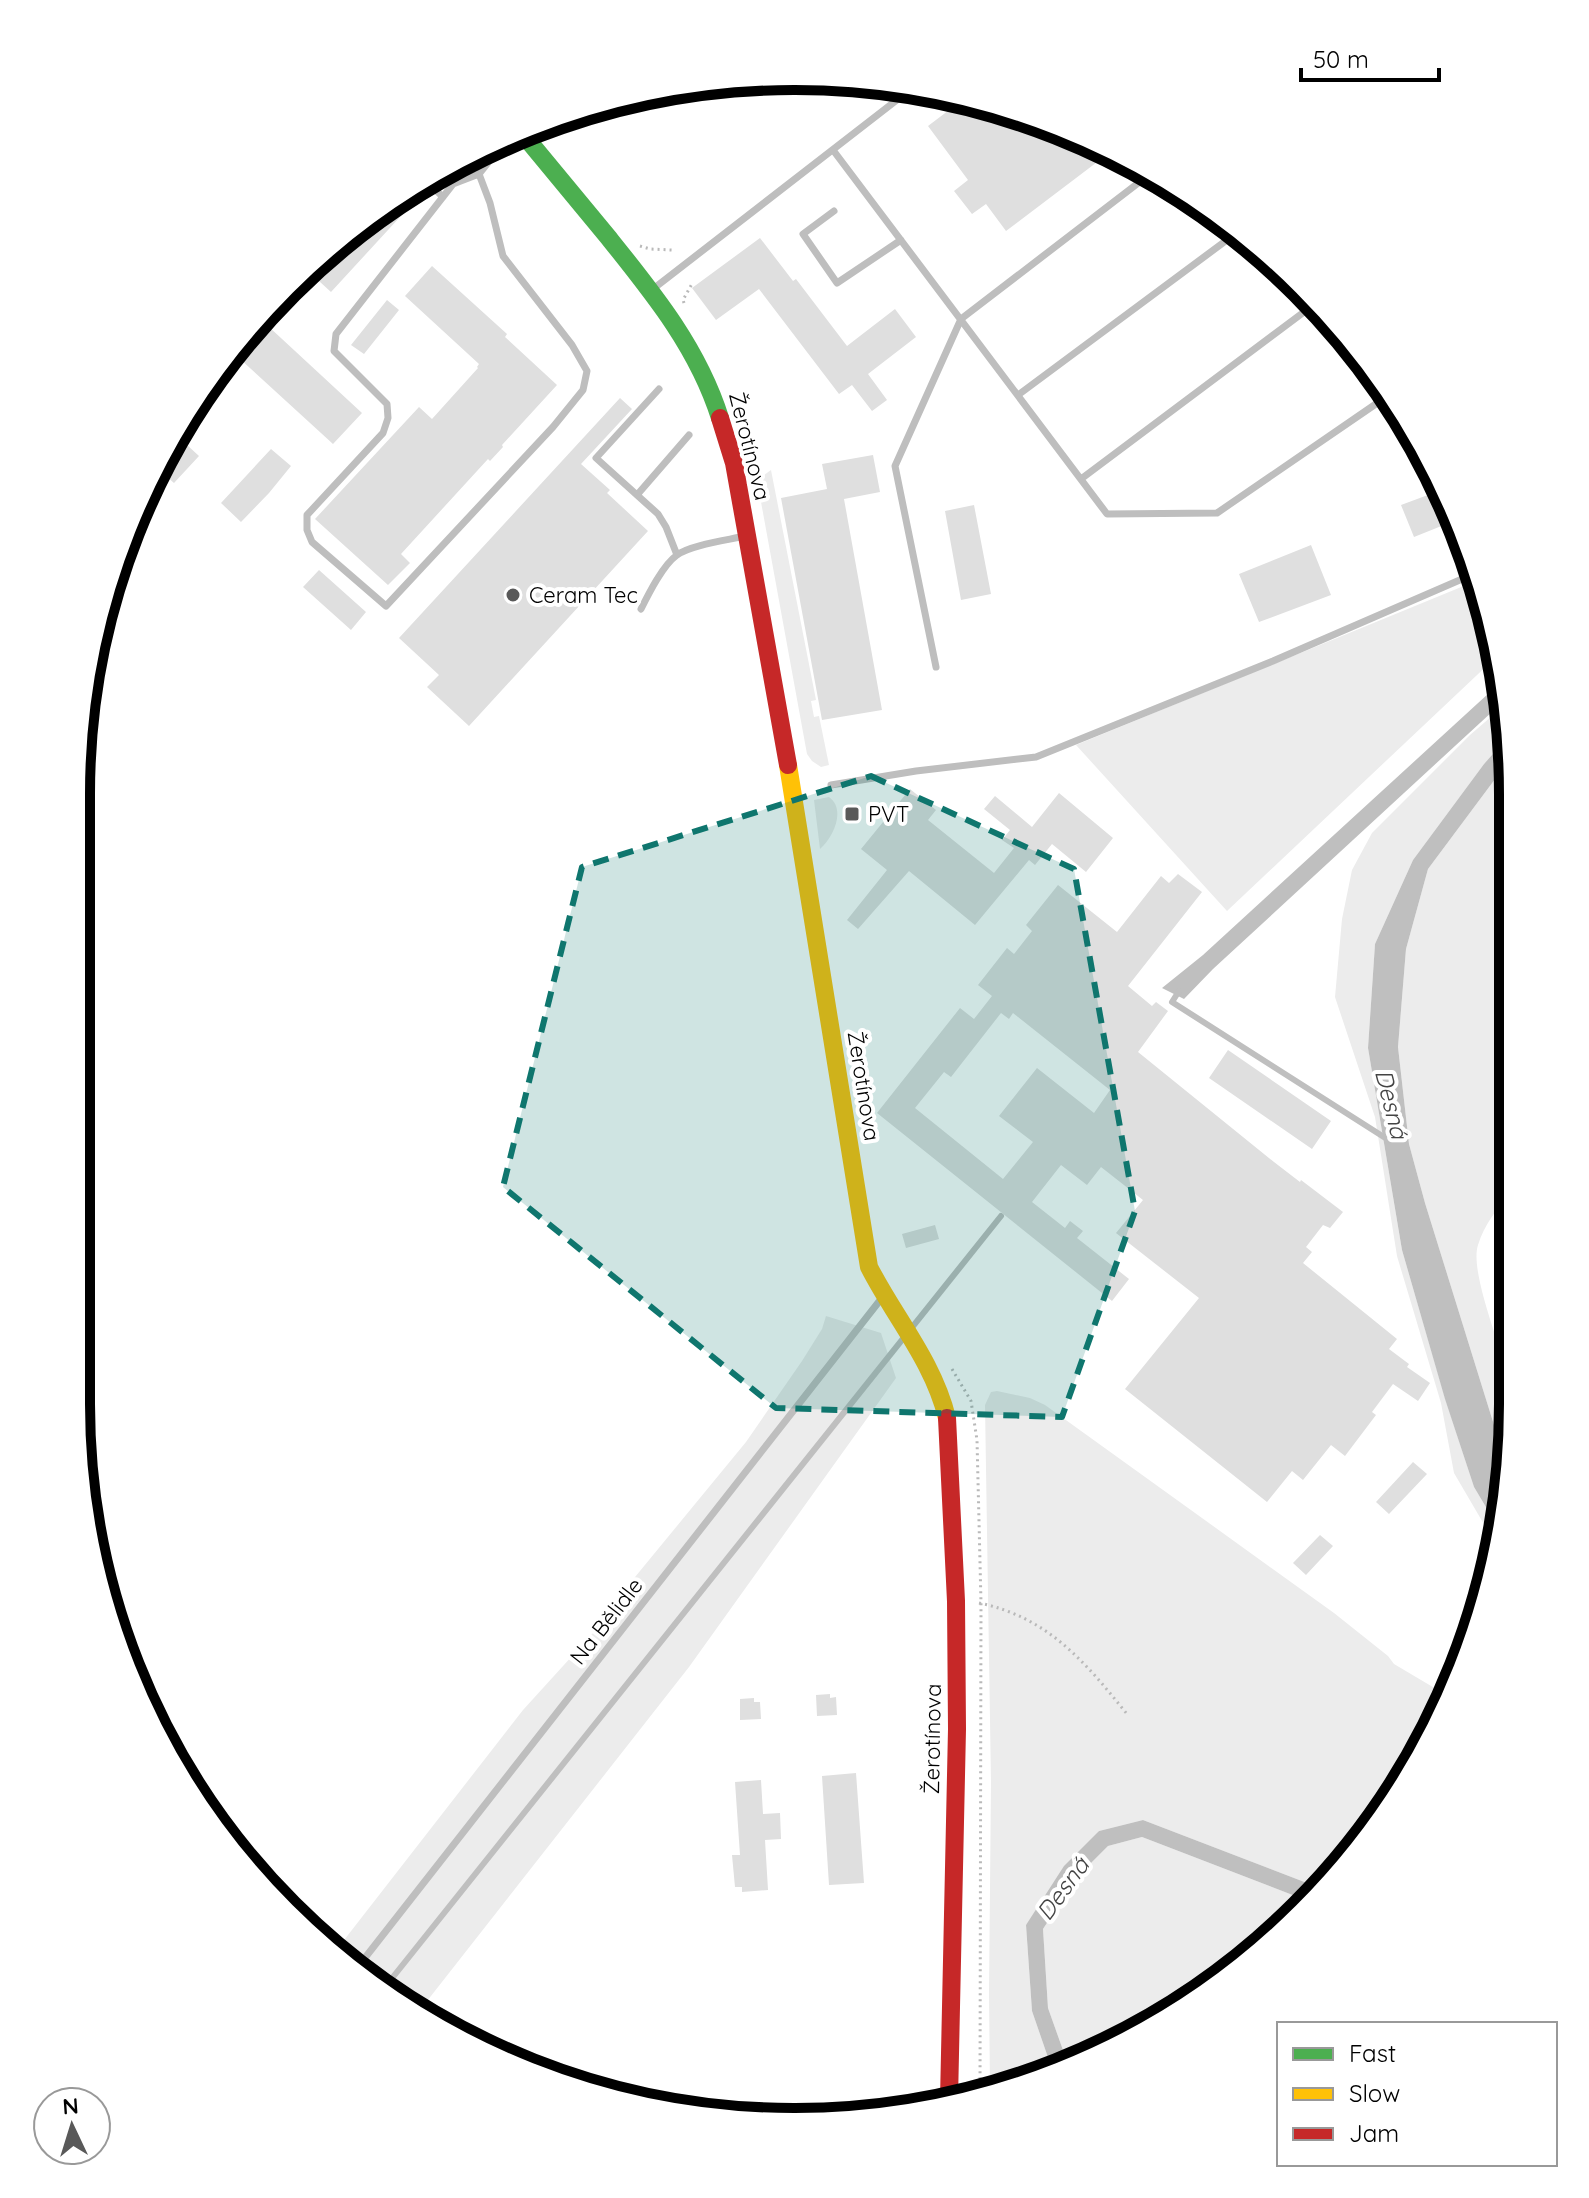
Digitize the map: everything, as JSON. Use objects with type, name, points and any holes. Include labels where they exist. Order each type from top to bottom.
[{"type":"street","name":"Žerotínova","points":[[530,142],[651,290],[693,352],[711,389],[734,463],[747,535],[791,781],[869,1267],[934,1378],[947,1416],[956,1601],[957,1729],[949,2090]]},
{"type":"lane","points":[[651,290],[899,98]]},
{"type":"lane","points":[[833,150],[1107,514],[1217,513],[1379,402]]},
{"type":"lane","points":[[479,174],[490,203],[503,256],[572,345],[587,371],[583,390],[553,427],[386,606],[312,542],[307,530],[307,515],[383,433],[388,418],[387,404],[334,351],[336,334],[453,184],[479,174],[490,160]]},
{"type":"lane","points":[[936,667],[895,466],[961,319],[1141,181]]},
{"type":"lane","points":[[434,189],[443,197]]},
{"type":"lane","points":[[834,211],[803,234],[837,283],[901,240]]},
{"type":"lane","points":[[1018,395],[1227,240]]},
{"type":"lane","points":[[1081,479],[1306,310]]},
{"type":"lane","points":[[659,389],[596,458],[658,514],[677,555]]},
{"type":"lane","points":[[637,495],[689,435]]},
{"type":"lane","points":[[641,609],[652,586],[677,555],[747,535]]},
{"type":"lane","points":[[831,785],[1036,757],[1273,661],[1465,578]]},
{"type":"lane","name":"Na Bělidle","points":[[363,1960],[883,1295]]},
{"type":"path","points":[[956,1601],[1007,1610],[1028,1619],[1066,1644],[1127,1714]]},
{"type":"highlighted area","points":[[871,776],[1074,869],[1135,1211],[1062,1417],[776,1408],[503,1187],[582,867]]},
{"type":"shaded area","points":[[771,470],[816,700],[811,701],[814,717],[819,716],[829,765],[821,767],[807,754],[757,480]]},
{"type":"shaded area","points":[[1467,585],[1487,666],[1227,911],[1076,745]]},
{"type":"shaded area","points":[[1494,714],[1497,749],[1413,860],[1375,944],[1368,1048],[1402,1250],[1474,1487],[1490,1514],[1487,1530],[1454,1473],[1441,1403],[1397,1256],[1375,1117],[1335,997],[1342,919],[1352,870],[1372,833]]},
{"type":"shaded area","points":[[1498,775],[1499,1207],[1484,1231],[1477,1257],[1482,1292],[1499,1347],[1498,1435],[1409,1144],[1398,1047],[1406,949],[1428,869]]},
{"type":"shaded area","points":[[829,797],[837,808],[836,823],[830,838],[820,849],[814,800]]},
{"type":"shaded area","points":[[826,1316],[881,1333],[896,1378],[689,1667],[425,2003],[342,1943],[523,1710],[593,1633],[603,1616],[746,1442],[822,1329]]},
{"type":"shaded area","points":[[991,1392],[1030,1398],[1045,1405],[1334,1613],[1394,1664],[1437,1690],[1405,1756],[1380,1795],[1309,1884],[1143,1820],[1099,1831],[1026,1925],[1032,2011],[1049,2060],[990,2080],[991,1783],[985,1405]]},
{"type":"shaded area","points":[[1142,1837],[1298,1897],[1259,1933],[1186,1989],[1147,2014],[1064,2054],[1048,2008],[1043,1929],[1077,1877],[1108,1846]]},
{"type":"water","points":[[1491,691],[1494,710],[1184,999],[1162,988],[1203,955]]},
{"type":"water","name":"Desná","points":[[1497,749],[1498,775],[1428,869],[1406,949],[1398,1047],[1409,1144],[1498,1435],[1490,1514],[1474,1487],[1402,1250],[1368,1048],[1375,944],[1413,860]]},
{"type":"water","name":"Desná","points":[[1143,1820],[1309,1884],[1298,1897],[1142,1837],[1108,1846],[1077,1877],[1043,1929],[1048,2008],[1064,2054],[1049,2060],[1032,2011],[1026,1925],[1064,1866],[1099,1831]]},
{"type":"building","points":[[951,108],[1021,127],[1100,160],[1006,231],[986,204],[972,214],[954,191],[968,180],[928,126]]},
{"type":"building","points":[[411,205],[331,292],[316,278],[366,236]]},
{"type":"building","points":[[760,238],[847,346],[895,309],[916,337],[868,374],[887,400],[872,411],[852,385],[839,394],[759,289],[716,320],[692,288]]},
{"type":"building","points":[[432,266],[507,334],[505,337],[557,385],[401,554],[410,563],[388,585],[315,519],[419,407],[432,419],[478,368],[479,364],[405,296]]},
{"type":"building","points":[[387,300],[399,310],[364,354],[351,345]]},
{"type":"building","points":[[268,326],[362,413],[333,444],[241,360]]},
{"type":"building","name":"Ceram Tec","points":[[620,398],[632,409],[581,464],[648,531],[469,726],[427,687],[439,675],[399,638]]},
{"type":"building","points":[[184,442],[199,456],[174,483],[166,476]]},
{"type":"building","points":[[271,449],[291,466],[241,522],[221,503]]},
{"type":"building","points":[[873,455],[880,492],[844,499],[882,710],[822,720],[781,498],[827,489],[822,464]]},
{"type":"building","points":[[1431,494],[1445,525],[1414,537],[1401,505]]},
{"type":"building","points":[[974,505],[991,594],[961,600],[945,511]]},
{"type":"building","points":[[1311,545],[1331,595],[1259,622],[1239,574]]},
{"type":"building","points":[[319,570],[366,612],[351,630],[303,587]]},
{"type":"building","points":[[910,789],[936,810],[928,820],[994,873],[1014,848],[1002,840],[1010,830],[984,809],[995,796],[1032,827],[1059,793],[1113,838],[1086,872],[1052,844],[1035,865],[1029,860],[975,925],[909,871],[858,929],[847,920],[887,870],[861,849]]},
{"type":"building","points":[[1178,874],[1202,892],[1128,986],[1152,1006],[1156,1002],[1168,1011],[1138,1052],[1274,1162],[1343,1212],[1330,1228],[1323,1225],[1306,1247],[1312,1252],[1303,1263],[1397,1339],[1389,1349],[1430,1383],[1418,1401],[1393,1384],[1372,1412],[1376,1415],[1345,1456],[1331,1445],[1303,1480],[1292,1471],[1267,1502],[1125,1389],[1199,1298],[1116,1233],[1143,1200],[1101,1167],[1087,1185],[1061,1165],[1032,1202],[1065,1228],[1070,1221],[1083,1231],[1077,1238],[1129,1279],[1112,1301],[877,1113],[960,1008],[974,1019],[992,996],[978,985],[1007,948],[1014,954],[1032,931],[1026,925],[1058,885],[1117,932],[1161,876],[1169,883]],"holes":[[[1001,1013],[1009,1019],[1013,1013],[1110,1090],[1094,1113],[1037,1068],[999,1116],[1033,1142],[1003,1179],[915,1108],[944,1072],[951,1077]]]},
{"type":"building","points":[[1228,1050],[1331,1121],[1312,1149],[1209,1078]]},
{"type":"building","points":[[935,1225],[939,1239],[906,1248],[902,1234]]},
{"type":"building","points":[[1413,1462],[1427,1474],[1389,1514],[1376,1502]]},
{"type":"building","points":[[1320,1535],[1333,1546],[1306,1575],[1293,1563]]},
{"type":"building","points":[[830,1694],[830,1698],[836,1697],[837,1715],[817,1716],[816,1695]]},
{"type":"building","points":[[754,1698],[754,1702],[760,1702],[761,1719],[740,1720],[740,1699]]},
{"type":"building","points":[[856,1773],[864,1883],[829,1885],[822,1776]]},
{"type":"building","points":[[761,1780],[763,1814],[780,1813],[781,1839],[765,1840],[768,1890],[742,1892],[742,1887],[735,1887],[732,1855],[740,1855],[735,1782]]},
{"type":"waterway","name":"Desná","points":[[1179,991],[1172,1002],[1387,1139]]},
{"type":"waterway","points":[[391,1980],[1001,1216]]},
{"type":"traffic: fast","points":[[530,142],[673,322],[700,368],[720,418]]},
{"type":"traffic: slow","points":[[788,765],[869,1267],[933,1378],[947,1418]]},
{"type":"traffic: jam","points":[[720,418],[734,463],[788,765]]},
{"type":"traffic: jam","points":[[947,1418],[956,1601],[957,1729],[949,2090]]},
{"type":"place","name":"Ceram Tec","points":[[513,595]]},
{"type":"place","name":"PVT","points":[[852,814]]}]
